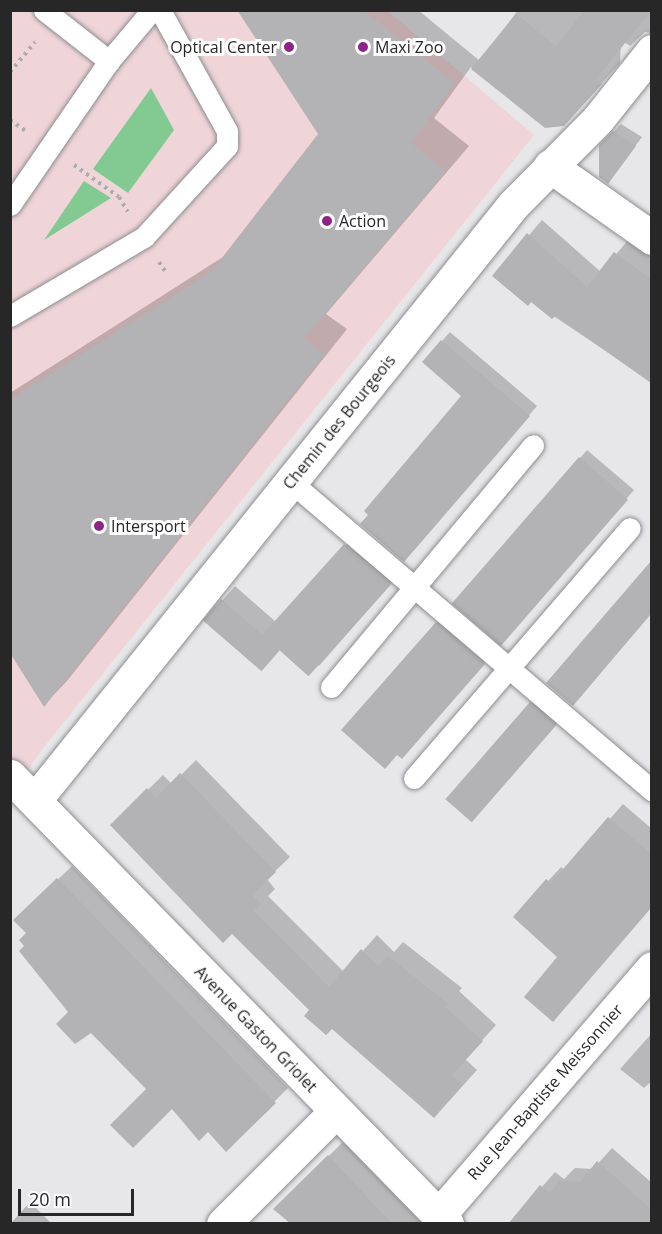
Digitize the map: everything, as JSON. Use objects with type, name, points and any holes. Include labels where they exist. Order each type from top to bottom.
[{"type":"street","name":"Chemin des Bourgeois","points":[[35,800],[513,205],[598,119],[651,51]]},
{"type":"street","points":[[550,166],[651,238]]},
{"type":"street","name":"Avenue Gaston Griolet","points":[[10,776],[443,1220]]},
{"type":"street","name":"Rue Jean-Baptiste Meissonnier","points":[[443,1220],[651,968]]},
{"type":"street","points":[[223,1224],[336,1111]]},
{"type":"lane","points":[[44,10],[109,61]]},
{"type":"lane","points":[[10,205],[109,61],[152,10]]},
{"type":"lane","points":[[10,316],[144,237],[227,146],[227,130],[160,10]]},
{"type":"lane","points":[[331,687],[533,445]]},
{"type":"lane","points":[[291,482],[651,790]]},
{"type":"lane","points":[[414,778],[630,528]]},
{"type":"path","points":[[10,120],[119,197],[165,271]]},
{"type":"shaded area","points":[[11,11],[388,11],[534,135],[40,752],[11,795]]},
{"type":"green space","points":[[151,88],[174,130],[128,193],[93,169]]},
{"type":"green space","points":[[84,181],[111,198],[44,240]]},
{"type":"building","name":"Intersport","points":[[237,10],[363,10],[455,83],[411,143],[446,171],[304,339],[325,353],[44,707],[10,653],[10,400],[211,272],[318,134]]},
{"type":"building","points":[[585,10],[651,11],[596,79],[602,84],[564,126],[545,128],[471,69],[516,14],[556,46]]},
{"type":"building","points":[[613,131],[636,146],[608,184],[599,177],[599,145]]},
{"type":"building","points":[[527,233],[587,287],[614,252],[651,279],[651,383],[556,316],[552,319],[531,302],[528,306],[492,276]]},
{"type":"building","points":[[441,340],[530,416],[404,562],[360,524],[368,515],[364,511],[461,396],[422,362]]},
{"type":"building","points":[[579,457],[628,500],[501,646],[452,603]]},
{"type":"building","points":[[344,544],[390,585],[308,676],[262,635]]},
{"type":"building","points":[[651,561],[651,613],[573,706],[546,683]]},
{"type":"building","points":[[221,599],[280,650],[261,671],[203,620]]},
{"type":"building","points":[[436,622],[485,664],[402,759],[397,755],[385,769],[341,730]]},
{"type":"building","points":[[530,702],[556,725],[472,822],[445,799]]},
{"type":"building","points":[[180,773],[276,872],[252,895],[261,904],[254,911],[329,987],[361,949],[378,966],[388,956],[448,1004],[445,1007],[483,1041],[452,1075],[463,1085],[434,1118],[332,1029],[326,1035],[304,1016],[309,1010],[232,934],[223,943],[110,825],[147,788],[156,798]]},
{"type":"building","points":[[608,817],[651,854],[651,908],[553,1022],[524,997],[557,957],[513,917],[546,879],[551,883]]},
{"type":"building","points":[[57,878],[276,1103],[226,1152],[208,1132],[199,1141],[172,1109],[133,1148],[110,1125],[146,1089],[91,1033],[75,1044],[56,1024],[68,1012],[19,951],[24,946],[19,940],[26,933],[13,920]]},
{"type":"building","points":[[328,1155],[392,1224],[291,1224],[273,1209]]},
{"type":"building","points":[[597,1161],[651,1209],[651,1224],[508,1224],[540,1185],[549,1193],[560,1181],[580,1182]]},
{"type":"place","name":"Optical Center","points":[[289,47]]},
{"type":"place","name":"Maxi Zoo","points":[[363,47]]},
{"type":"place","name":"Action","points":[[327,221]]},
{"type":"place","name":"Intersport","points":[[99,526]]}]
